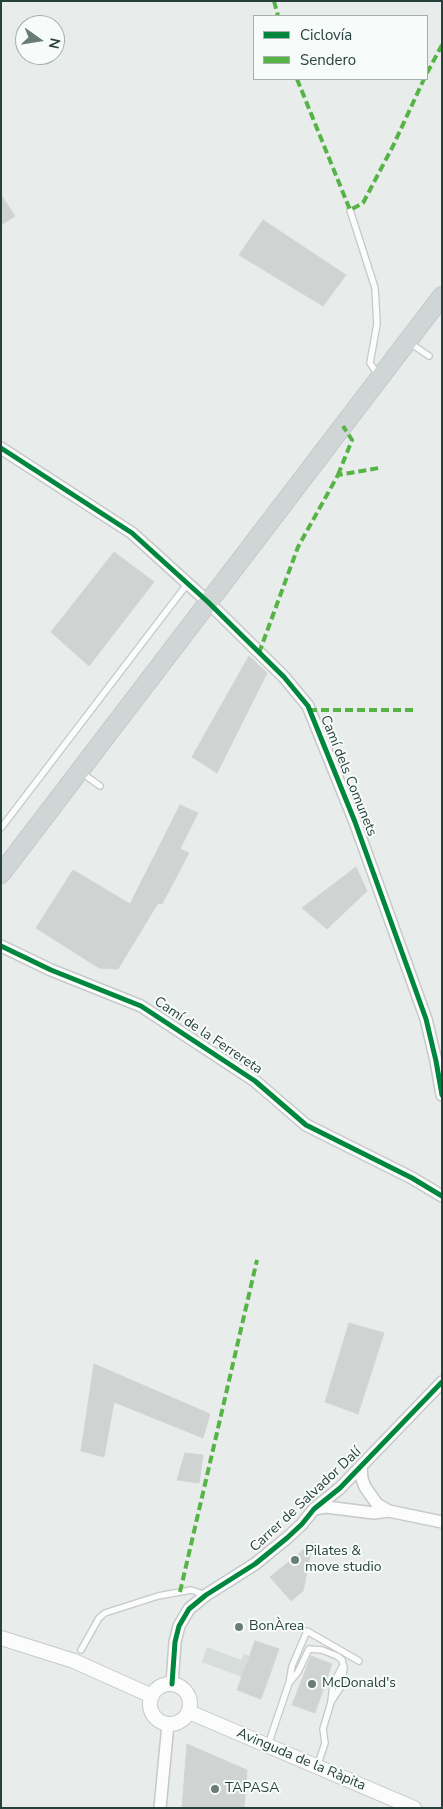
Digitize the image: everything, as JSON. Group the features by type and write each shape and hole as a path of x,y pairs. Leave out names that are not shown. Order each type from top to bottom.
{"main road":[{"path":"1,874 442,296"}],"street":[{"name":"Camí dels Comunets","path":"1,448 132,532 208,602 284,677 308,706 355,822 426,1019 442,1095"},
{"name":"Camí de la Ferrereta","path":"1,946 51,970 142,1006 255,1081 306,1125 412,1178 442,1196"},
{"name":"Carrer de Salvador Dalí","path":"172,1684 175,1642 179,1626 189,1609 206,1595 255,1564 302,1524 314,1509 340,1488 442,1382"},
{"path":"361,1466 362,1479 377,1504 389,1511 442,1522"},
{"path":"314,1509 326,1507 374,1513 389,1511"},
{"path":"1,1638 74,1660 152,1696"},
{"path":"172,1684 180,1686 189,1697 189,1712 180,1722 167,1728 156,1719 150,1708 152,1696 157,1689 164,1685 172,1684"},
{"name":"Avinguda de la Ràpita","path":"189,1712 414,1808"},
{"path":"160,1808 167,1728"}],"lane":[{"path":"350,210 375,288 377,324 370,363 379,377"},
{"path":"408,340 429,356"},
{"path":"1,828 188,584"},
{"path":"80,771 100,786"},
{"path":"80,1650 99,1618 105,1613 158,1596 191,1590 206,1595"},
{"path":"268,1745 292,1666 307,1631 359,1661"},
{"path":"288,1683 298,1672 310,1649 322,1650 342,1660 342,1685 331,1702 322,1729 326,1743 317,1767"}],"shaded area":[{"name":"BonÀrea","path":"207,1647 241,1660 244,1654 249,1656 242,1677 202,1662"}],"building":[{"path":"1,195 15,216 1,225"},
{"path":"263,220 346,275 323,306 239,255"},
{"path":"114,552 154,582 89,666 51,632"},
{"path":"249,656 267,673 217,773 192,757"},
{"path":"180,805 198,813 180,849 189,853 162,904 158,903 118,969 99,968 36,928 73,870 130,904"},
{"path":"356,867 367,891 327,929 302,908"},
{"path":"349,1323 384,1333 358,1414 325,1402"},
{"path":"94,1364 210,1414 203,1438 114,1402 104,1457 81,1451"},
{"path":"185,1453 203,1455 199,1483 177,1480"},
{"path":"313,1542 303,1591 291,1601 270,1577"},
{"path":"255,1641 279,1649 261,1699 237,1690"},
{"name":"McDonald's","path":"311,1656 332,1664 315,1713 292,1705"},
{"name":"TAPASA","path":"187,1744 247,1770 244,1808 182,1808"}],"marked path":[{"path":"274,1 278,15"},
{"path":"428,71 442,45"},
{"path":"297,80 350,210 363,203 393,146 424,80"},
{"path":"338,475 352,440 343,426"},
{"path":"259,653 298,547 338,475 379,468"},
{"path":"309,710 417,710"},
{"path":"180,1592 257,1260"}],"cycle path":[{"path":"1,448 132,533 208,602 284,677 308,706 355,822 426,1019 442,1095"},
{"path":"1,946 51,970 141,1006 255,1081 306,1125 412,1178 442,1196"},
{"path":"172,1684 175,1642 179,1626 189,1609 206,1595 255,1564 287,1538 314,1509 340,1488 442,1382"}],"place":[{"name":"Pilates & move studio","path":"295,1560"},
{"name":"BonÀrea","path":"239,1627"},
{"name":"McDonald's","path":"312,1684"},
{"name":"TAPASA","path":"215,1789"}]}
